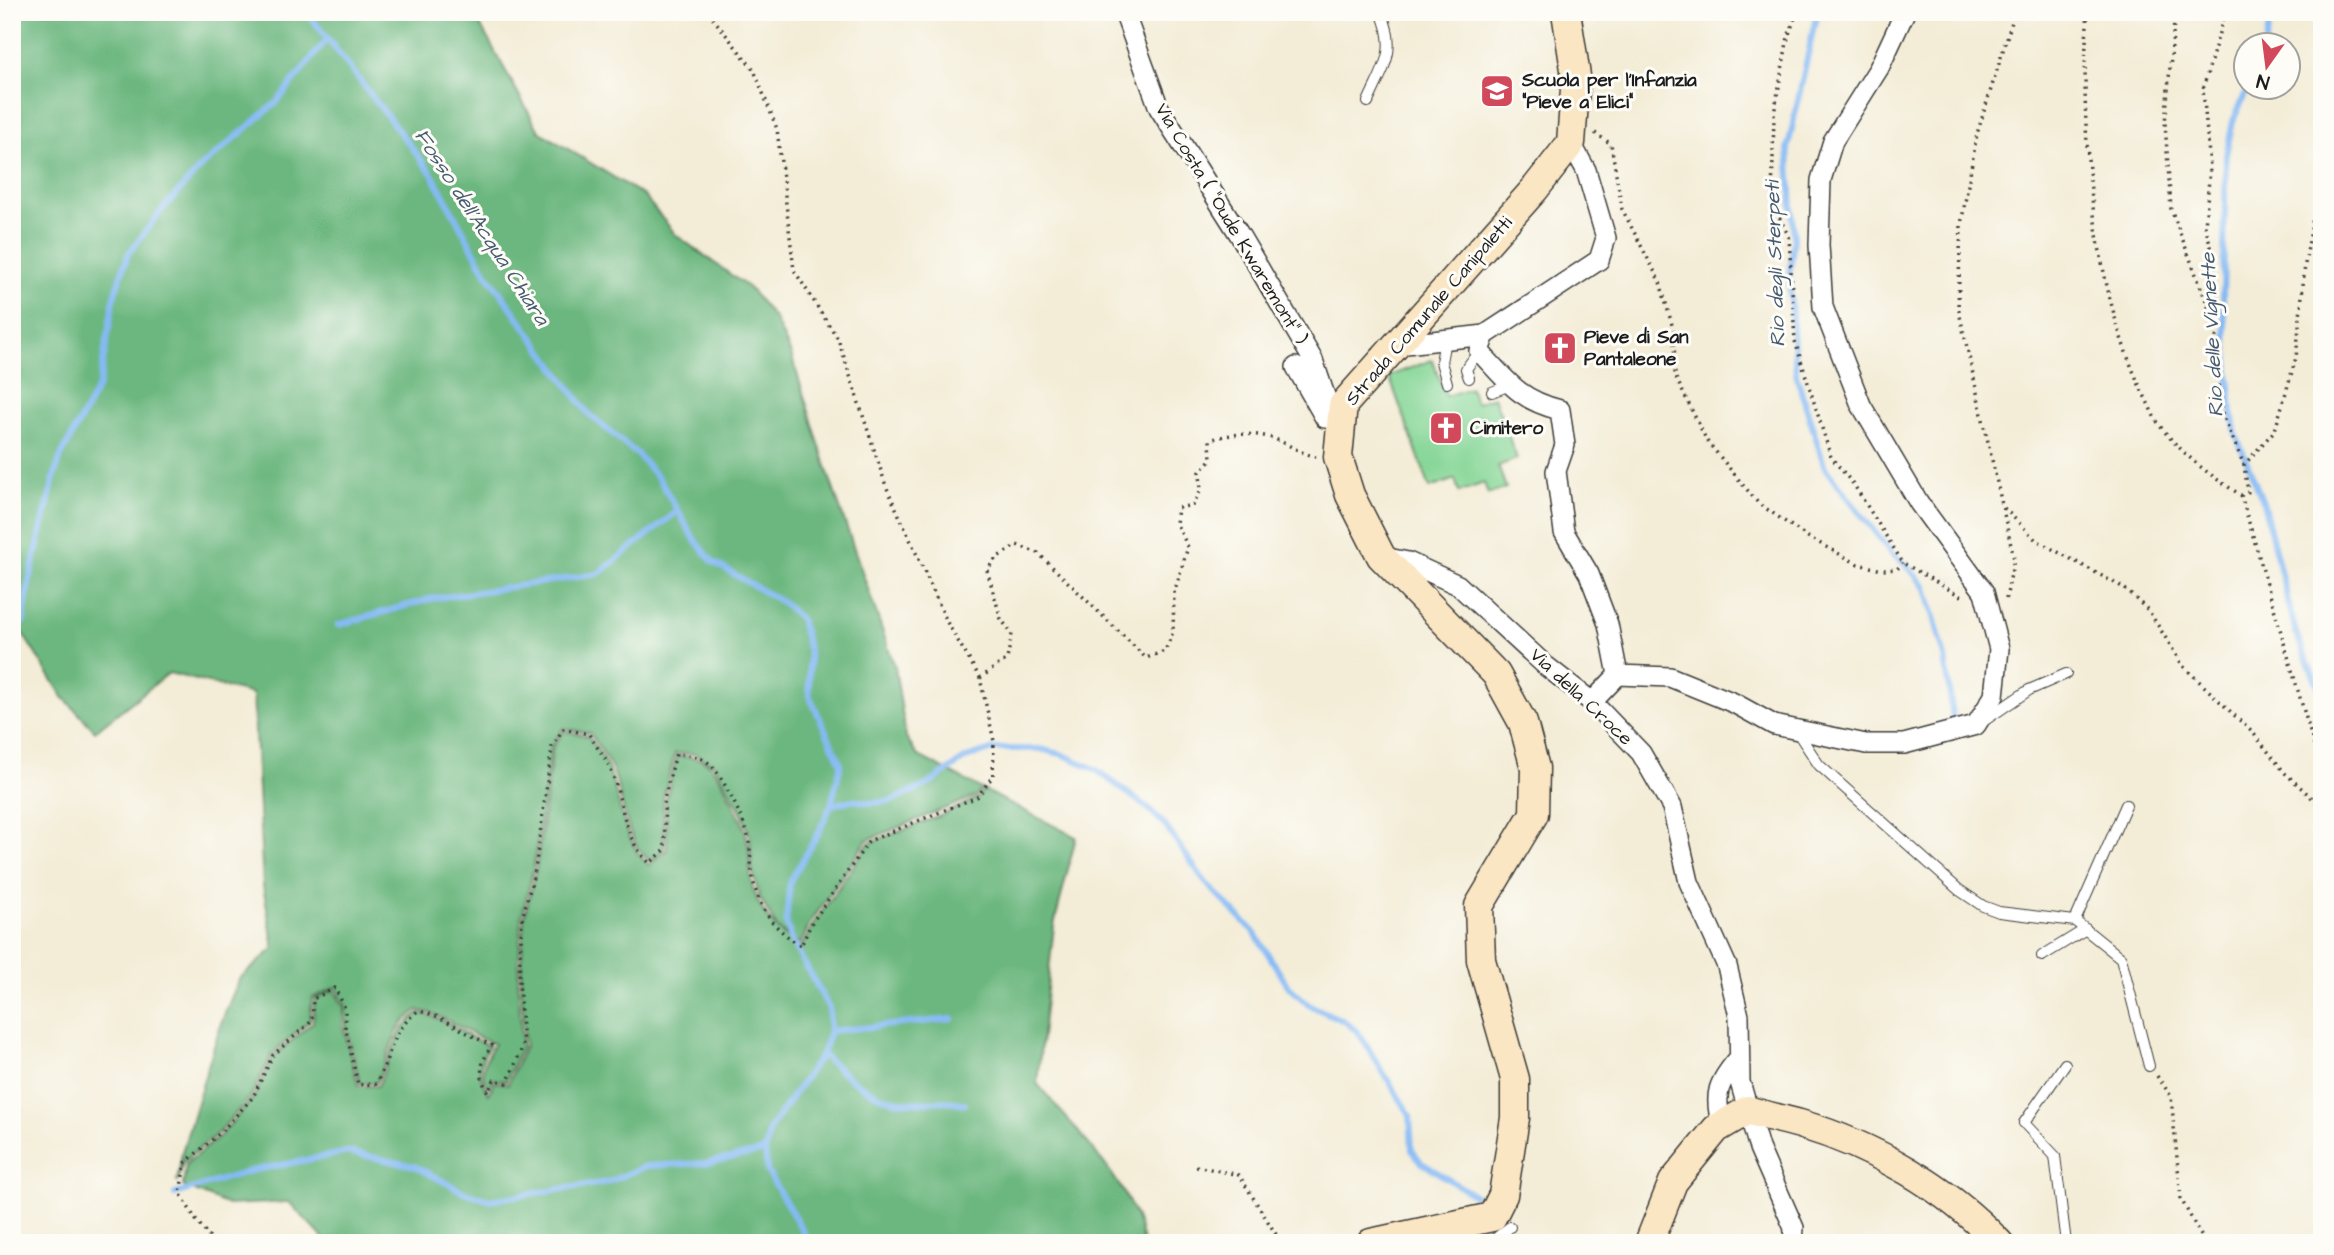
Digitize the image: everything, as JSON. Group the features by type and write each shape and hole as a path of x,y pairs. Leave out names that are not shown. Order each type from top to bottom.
{"street":[{"name":"Via Costa ( \"Oude Kwaremont\" )","path":"1124,12 1159,107 1239,234 1313,360 1338,435"},
{"path":"1397,345 1445,340 1482,343 1599,260 1606,238 1586,170 1572,135 1576,76 1566,12"},
{"path":"1592,702 1618,675 1670,677 1734,703 1774,725 1866,744 1904,744 1976,725 1994,696 1999,649 1984,592 1919,503 1861,405 1823,307 1819,245 1821,180 1833,141 1879,68 1905,12"},
{"name":"Strada Comunale Canipaletti","path":"1384,1241 1492,1217 1503,1195 1515,1118 1515,1079 1481,960 1479,906 1534,814 1535,768 1523,723 1496,674 1381,556 1350,495 1339,457 1338,435 1343,405 1534,190 1572,135"},
{"path":"1482,343 1502,389 1533,403 1560,410 1565,445 1556,471 1564,532 1588,574 1603,611 1618,675"},
{"path":"1296,367 1328,426 1338,435"},
{"name":"Via della Croce","path":"1381,556 1408,562 1458,585 1546,666 1592,702 1641,753 1672,807 1689,882 1727,967 1739,1016 1740,1082 1759,1148 1794,1227 1793,1243"},
{"path":"1721,1126 1715,1104 1723,1077 1739,1058"},
{"path":"1649,1243 1673,1182 1721,1126 1748,1110 1800,1124 1869,1151 1927,1181 1982,1224 1999,1243"}],"lane":[{"path":"1368,102 1391,50 1388,28 1381,12"},
{"path":"1445,340 1441,362 1447,383"},
{"path":"1469,378 1466,369 1482,343"},
{"path":"1976,725 2029,691 2066,674"},
{"path":"1796,730 1819,765 1959,890 1983,906 2000,912 2075,921 2121,958 2150,1066"},
{"path":"2075,921 2126,805"},
{"path":"2042,956 2086,929"},
{"path":"2065,1064 2024,1123 2055,1156 2066,1243"},
{"path":"1490,1243 1510,1227"},
{"path":"1384,1241 1426,1243"}],"path":[{"path":"214,1243 180,1193 185,1163 253,1097 273,1055 312,1021 313,999 335,988 345,1008 345,1026 358,1085 376,1084 396,1034 405,1020 418,1011 438,1014 467,1036 492,1045 482,1060 481,1080 488,1091 494,1080 507,1083 523,1046 519,979 522,919 535,870 552,747 563,729 589,734 612,772 620,806 641,856 650,863 665,850 664,799 676,754 695,756 713,766 740,811 748,836 750,868 757,896 777,930 801,946 811,924 869,841 977,797 993,776 993,728 979,678 948,624 886,486 838,339 794,270 777,128 754,70 708,12"},
{"path":"1996,635 2014,559 1958,307 1961,225 1977,134 2015,12"},
{"path":"2088,12 2085,54 2092,197 2112,313 2137,379 2159,425 2201,470 2241,495 2322,773"},
{"path":"2175,12 2165,123 2171,209 2216,328"},
{"path":"2225,12 2203,89 2210,167 2205,226 2217,267 2216,328 2222,415 2244,465 2248,492 2241,495"},
{"path":"1572,135 1594,132 1611,144 1622,209 1660,282 1674,332 1675,376 1707,441 1758,503 1806,536 1857,564 1882,570 1897,569 1903,563"},
{"path":"2244,465 2275,430 2296,358 2305,264 2313,218 2322,200"},
{"path":"979,678 1007,659 1012,634 1000,619 987,570 996,558 1017,545 1038,553 1146,658 1165,651 1173,632 1174,593 1188,547 1176,523 1178,508 1193,505 1201,490 1200,472 1211,460 1210,440 1223,435 1249,434 1275,439 1299,453 1319,458 1321,440 1338,435"},
{"path":"2002,506 2036,540 2124,588 2149,611 2183,666 2254,734 2285,773 2322,807"},
{"path":"2150,1066 2171,1096 2181,1199 2205,1243"},
{"path":"1196,1166 1239,1175 1277,1236 1289,1243"}],"green space":[{"path":"12,12 473,12 539,131 644,196 676,235 749,288 775,319 791,354 831,482 895,667 906,737 917,755 982,789 976,796 867,840 810,923 800,944 778,929 759,896 752,868 750,835 741,811 715,765 695,754 675,753 663,798 664,849 650,861 635,843 613,771 590,733 563,728 551,746 533,870 521,919 518,979 522,1046 506,1081 494,1079 488,1088 483,1076 484,1066 494,1044 438,1016 418,1010 397,1033 376,1083 360,1083 346,1026 346,1007 336,987 312,998 310,1020 272,1054 251,1096 219,1132 183,1162 177,1183 182,1152 221,1023 239,979 274,948 263,886 253,694 169,673 95,731 63,697 12,617"},
{"path":"1432,360 1446,396 1470,388 1476,403 1494,397 1517,459 1498,466 1506,488 1488,494 1484,483 1459,492 1455,479 1430,488 1389,376"},
{"path":"564,731 588,736 606,764 634,847 649,865 667,850 666,799 677,756 709,764 716,772 744,828 751,882 760,906 775,927 801,948 813,925 869,843 940,816 978,798 984,790 1076,837 1054,925 1037,1083 1115,1179 1138,1222 1143,1243 516,1243 497,1235 483,1243 328,1243 289,1202 228,1205 183,1186 186,1164 221,1135 254,1097 274,1056 313,1022 315,999 334,990 344,1008 343,1026 358,1086 378,1086 398,1037 419,1013 438,1019 489,1046 480,1070 488,1094 495,1082 508,1084 525,1046 521,979 524,919 536,870 553,747"}],"waterway":[{"name":"Fosso dell'Acqua Chiara","path":"307,12 432,174 486,273 588,413 638,455 659,479 695,540 713,562 785,604 801,620 809,652 809,695 841,764 831,805 818,834 790,881 786,922 792,941 829,1008 830,1031 822,1054 770,1128 765,1151 767,1171 810,1243"},
{"name":"Rio degli Sterpeti","path":"1817,12 1788,147 1794,239 1789,277 1796,374 1825,468 1892,554 1908,567 1926,588 1945,657 1954,726"},
{"name":"Rio delle Vignette","path":"2268,32 2272,12"},
{"path":"23,622 29,582 55,474 61,456 99,385 115,293 128,254 162,210 201,167 277,102 327,39"},
{"name":"Rio delle Vignette","path":"2242,102 2233,121 2226,155 2223,299 2232,413 2236,435 2263,502 2296,633 2322,696"},
{"path":"338,625 430,599 598,574 678,511"},
{"path":"831,805 853,800 871,803 891,801 927,785 966,758 994,749 1040,749 1061,754 1095,769 1149,809 1164,824 1206,883 1254,932 1288,986 1309,1005 1344,1021 1358,1032 1410,1115 1412,1150 1422,1163 1474,1195"},
{"path":"830,1031 952,1019"},
{"path":"822,1054 849,1078 882,1097 905,1102 948,1101 965,1104"},
{"path":"175,1194 250,1171 348,1152 414,1166 464,1192 490,1200 608,1182 646,1166 707,1163 765,1151"}],"place":[{"name":"Scuola per l'Infanzia \"Pieve a Elici\"","path":"1497,91"},
{"name":"Pieve di San Pantaleone","path":"1560,348"},
{"name":"Cimitero","path":"1446,428"}]}
